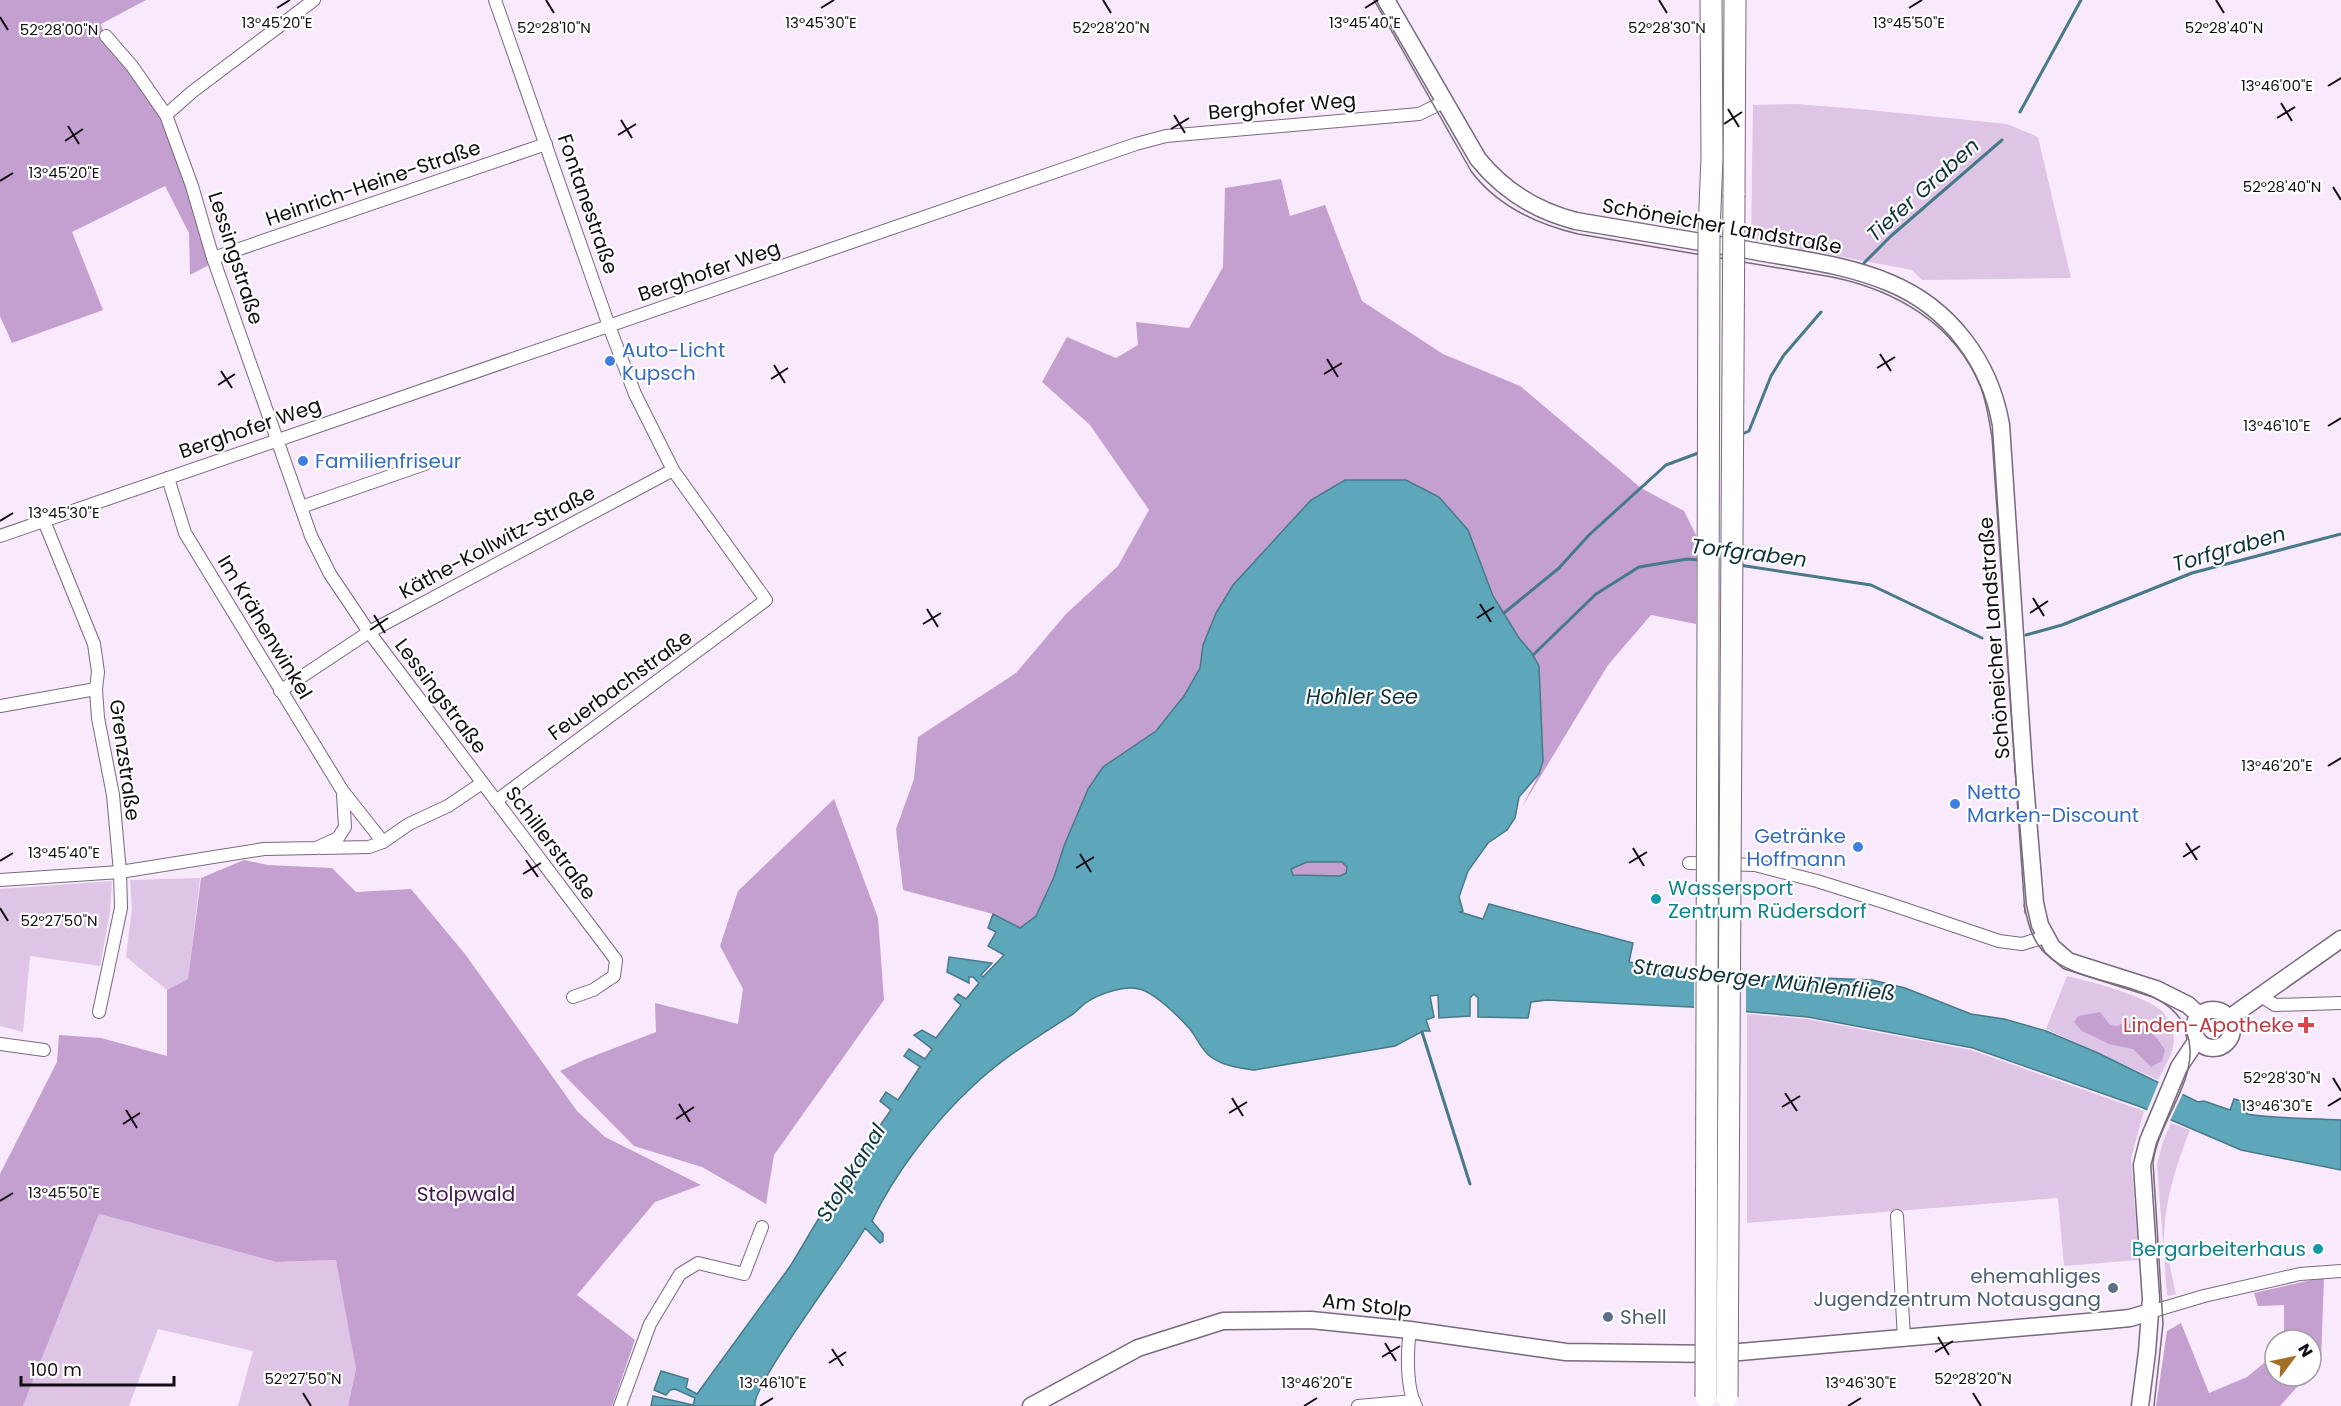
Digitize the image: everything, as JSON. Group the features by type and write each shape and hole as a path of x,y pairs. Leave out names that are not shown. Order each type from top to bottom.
{"highway":[{"path":"1706,1401 1711,0"},
{"path":"1727,1401 1736,0"}],"main road":[{"name":"Schöneicher Landstraße","path":"1386,0 1470,147 1488,171 1516,196 1545,212 1576,221 1810,261 1863,274 1895,285 1920,299 1949,323 1968,344 1990,382 2001,424 2035,903 2045,937"},
{"path":"2045,937 2055,951 2068,961 2156,989 2188,1005 2199,1016"},
{"path":"2229,1018 2340,944"},
{"path":"2215,1010 2229,1018 2232,1029 2229,1040 2224,1045 2207,1047 2197,1040 2194,1027 2199,1016 2204,1012 2215,1010"},
{"path":"2140,1406 2150,1312 2151,1278 2142,1165 2151,1134 2179,1066 2197,1040"},
{"name":"Am Stolp","path":"1031,1406 1138,1348 1223,1321 1311,1320 1410,1330 1566,1352 1717,1354 2130,1318 2150,1312"}],"street":[{"path":"166,115 192,92 314,0"},
{"name":"Fontanestraße","path":"495,0 635,394 673,471 766,600"},
{"name":"Lessingstraße","path":"106,36 132,66 166,115 192,186 213,258 310,536 330,574 369,632 482,783"},
{"name":"Berghofer Weg","path":"0,536 1154,139 1419,114 1444,102"},
{"name":"Heinrich-Heine-Straße","path":"213,258 546,144"},
{"path":"301,507 425,464"},
{"name":"Käthe-Kollwitz-Straße","path":"280,691 369,632 673,471"},
{"name":"Im Krähenwinkel","path":"168,478 185,533 342,790 383,842"},
{"name":"Grenzstraße","path":"44,521 94,644 98,672 96,689 98,718 113,795 121,908 99,1012"},
{"name":"Feuerbachstraße","path":"496,801 766,600"},
{"path":"0,706 96,689"},
{"name":"Schillerstraße","path":"383,842 409,824 448,806 482,783 616,960 614,976 593,990 573,998"},
{"name":"Im Krähenwinkel","path":"0,880 120,872 264,849 316,848 338,838 345,827 345,801 342,790"},
{"path":"316,848 369,847 383,842"},
{"path":"1689,863 1755,865 1887,903 1999,941 2022,944 2045,937"},
{"path":"2260,996 2275,1005 2341,1003"},
{"path":"0,1044 44,1050"},
{"path":"1897,1216 1904,1338"},
{"path":"620,1406 650,1324 680,1274 698,1263 744,1274 762,1227"},
{"path":"2150,1312 2204,1296 2300,1274 2341,1271"},
{"path":"1358,1406 1415,1404 1410,1377 1408,1344 1410,1330"}],"shaded area":[{"path":"1796,104 2007,124 2038,137 2071,278 1922,280 1912,270 1751,240 1753,105"},
{"path":"200,878 188,980 167,990 126,957 132,908 130,880"},
{"path":"112,881 110,912 100,966 30,956 23,1032 0,1026 0,889"},
{"path":"2067,976 2131,995 2162,1011 2171,1025 2174,1041 2170,1056 2158,1080 2046,1029"},
{"path":"1747,1014 1807,1019 1971,1050 2144,1111 2131,1158 2139,1260 2064,1266 2058,1198 1747,1223"},
{"path":"2171,1123 2190,1130 2175,1173 2164,1232 2164,1247 2176,1294 2169,1296 2167,1294 2157,1165 2163,1141"},
{"path":"99,1214 276,1262 337,1260 356,1369 348,1406 238,1406 253,1351 158,1329 129,1406 23,1406"}],"green space":[{"path":"0,0 146,0 101,24 105,40 134,76 158,113 177,158 209,265 190,275 189,233 165,186 72,232 103,310 12,343 0,316"},
{"path":"1281,179 1290,216 1325,205 1362,301 1443,354 1520,386 1641,488 1684,511 1697,537 1696,624 1651,615 1608,665 1522,807 1543,761 1539,666 1493,596 1468,530 1374,481 1345,480 1233,585 1216,613 1203,645 1200,668 1184,696 1156,731 1103,767 1088,789 1064,846 1054,877 1036,916 1021,928 993,914 903,890 896,829 914,779 918,737 1016,673 1066,614 1118,566 1149,510 1090,425 1042,382 1067,337 1116,358 1138,345 1136,322 1189,328 1223,267 1225,188"},
{"path":"834,799 878,918 884,1000 774,1155 766,1204 702,1167 634,1146 560,1071 656,1032 655,1003 738,1024 743,989 720,946 738,891"},
{"name":"Stolpwald","path":"244,860 268,865 332,868 356,892 411,889 465,954 577,1111 605,1137 701,1185 655,1202 577,1295 635,1340 612,1406 348,1406 356,1369 336,1260 276,1262 99,1214 23,1406 0,1406 0,1174 57,1062 59,1035 101,1038 167,1056 167,990 188,979 201,878"},
{"path":"1307,862 1342,862 1347,867 1346,873 1340,876 1293,875 1291,869"},
{"path":"2100,1012 2110,1025 2117,1026 2124,1023 2152,1034 2165,1050 2162,1061 2151,1067 2133,1049 2109,1044 2082,1031 2074,1022 2078,1016"},
{"path":"2324,1277 2322,1328 2284,1328 2284,1305 2258,1306 2254,1293"},
{"path":"2181,1323 2209,1393 2247,1377 2263,1364 2263,1388 2296,1388 2280,1406 2156,1406 2167,1331"}],"water":[{"name":"Hohler See","path":"1345,480 1406,480 1439,497 1468,530 1493,596 1539,666 1543,761 1539,774 1519,797 1515,818 1507,830 1488,843 1468,871 1459,897 1463,911 1460,912 1483,919 1489,904 1633,943 1629,962 1691,973 1872,980 1905,988 1971,1014 2004,1019 2046,1031 2098,1053 2198,1102 2204,1101 2230,1110 2234,1099 2248,1103 2247,1114 2341,1120 2341,1170 2241,1150 2141,1107 1973,1048 1808,1017 1691,1007 1547,1000 1531,1002 1528,1018 1478,1017 1478,998 1474,994 1470,998 1470,1016 1439,1018 1438,995 1430,996 1434,1017 1426,1020 1430,1031 1423,1031 1395,1046 1254,1070 1221,1063 1211,1057 1204,1051 1185,1023 1159,1000 1145,991 1126,988 1092,999 1021,1048 984,1076 944,1115 916,1149 872,1221 883,1234 883,1241 880,1243 865,1228 784,1348 758,1394 755,1406 651,1406 653,1396 693,1405 695,1398 675,1389 670,1390 666,1395 654,1390 661,1371 688,1379 686,1388 697,1394 791,1265 841,1181 891,1110 880,1101 886,1092 898,1100 920,1067 904,1056 909,1049 925,1059 932,1049 914,1035 922,1030 936,1038 961,1005 954,999 958,994 966,999 979,983 973,977 969,977 969,983 947,972 949,957 992,963 981,975 983,977 1004,955 988,946 996,932 988,928 993,914 1020,928 1036,916 1054,877 1064,846 1088,789 1103,767 1156,731 1184,696 1200,668 1203,645 1216,613 1233,585 1311,500","holes":["1307,862 1342,862 1347,867 1346,873 1340,876 1293,875 1291,869"]}],"pier":[{"path":"1694,970 1746,971 1746,1014 1694,1010"},
{"path":"2160,1079 2184,1091 2169,1123 2146,1113"}],"waterway":[{"name":"Tiefer Graben","path":"2020,112 2081,0"},
{"name":"Tiefer Graben","path":"1864,263 1891,236 2002,140"},
{"path":"1740,435 1749,431 1771,376 1784,355 1821,312"},
{"path":"1504,613 1559,568 1589,535 1666,465 1701,452"},
{"name":"Torfgraben","path":"2026,635 2062,625 2192,573 2341,534"},
{"name":"Torfgraben","path":"1533,655 1596,594 1639,567 1687,559 1700,560"},
{"name":"Torfgraben","path":"1739,565 1871,585 1982,638"},
{"path":"1422,1032 1470,1184"}],"tram line":[{"path":"1374,0 1471,171 1493,194 1518,212 1547,225 1578,234 1832,277 1855,283 1878,291 1921,313 1956,345 1970,365 1981,388 1992,437 2025,913"},
{"path":"2024,905 2034,938 2041,949 2063,967 2153,997 2171,1009 2184,1025 2190,1049 2186,1077 2161,1134 2153,1162 2163,1324 2154,1406"}],"place":[{"name":"Auto-Licht Kupsch","path":"610,361"},
{"name":"Familienfriseur","path":"303,461"},
{"name":"Netto Marken-Discount","path":"1955,804"},
{"name":"Getränke Hoffmann","path":"1858,847"},
{"name":"Wassersport Zentrum Rüdersdorf","path":"1656,899"},
{"name":"Linden-Apotheke","path":"2306,1025"},
{"name":"Bergarbeiterhaus","path":"2318,1249"},
{"name":"ehemahliges Jugendzentrum Notausgang","path":"2113,1288"},
{"name":"Shell","path":"1608,1317"}],"water label":[{"name":"Strausberger Mühlenfließ","path":"1764,980"},
{"name":"Stolpkanal","path":"851,1173"}]}
